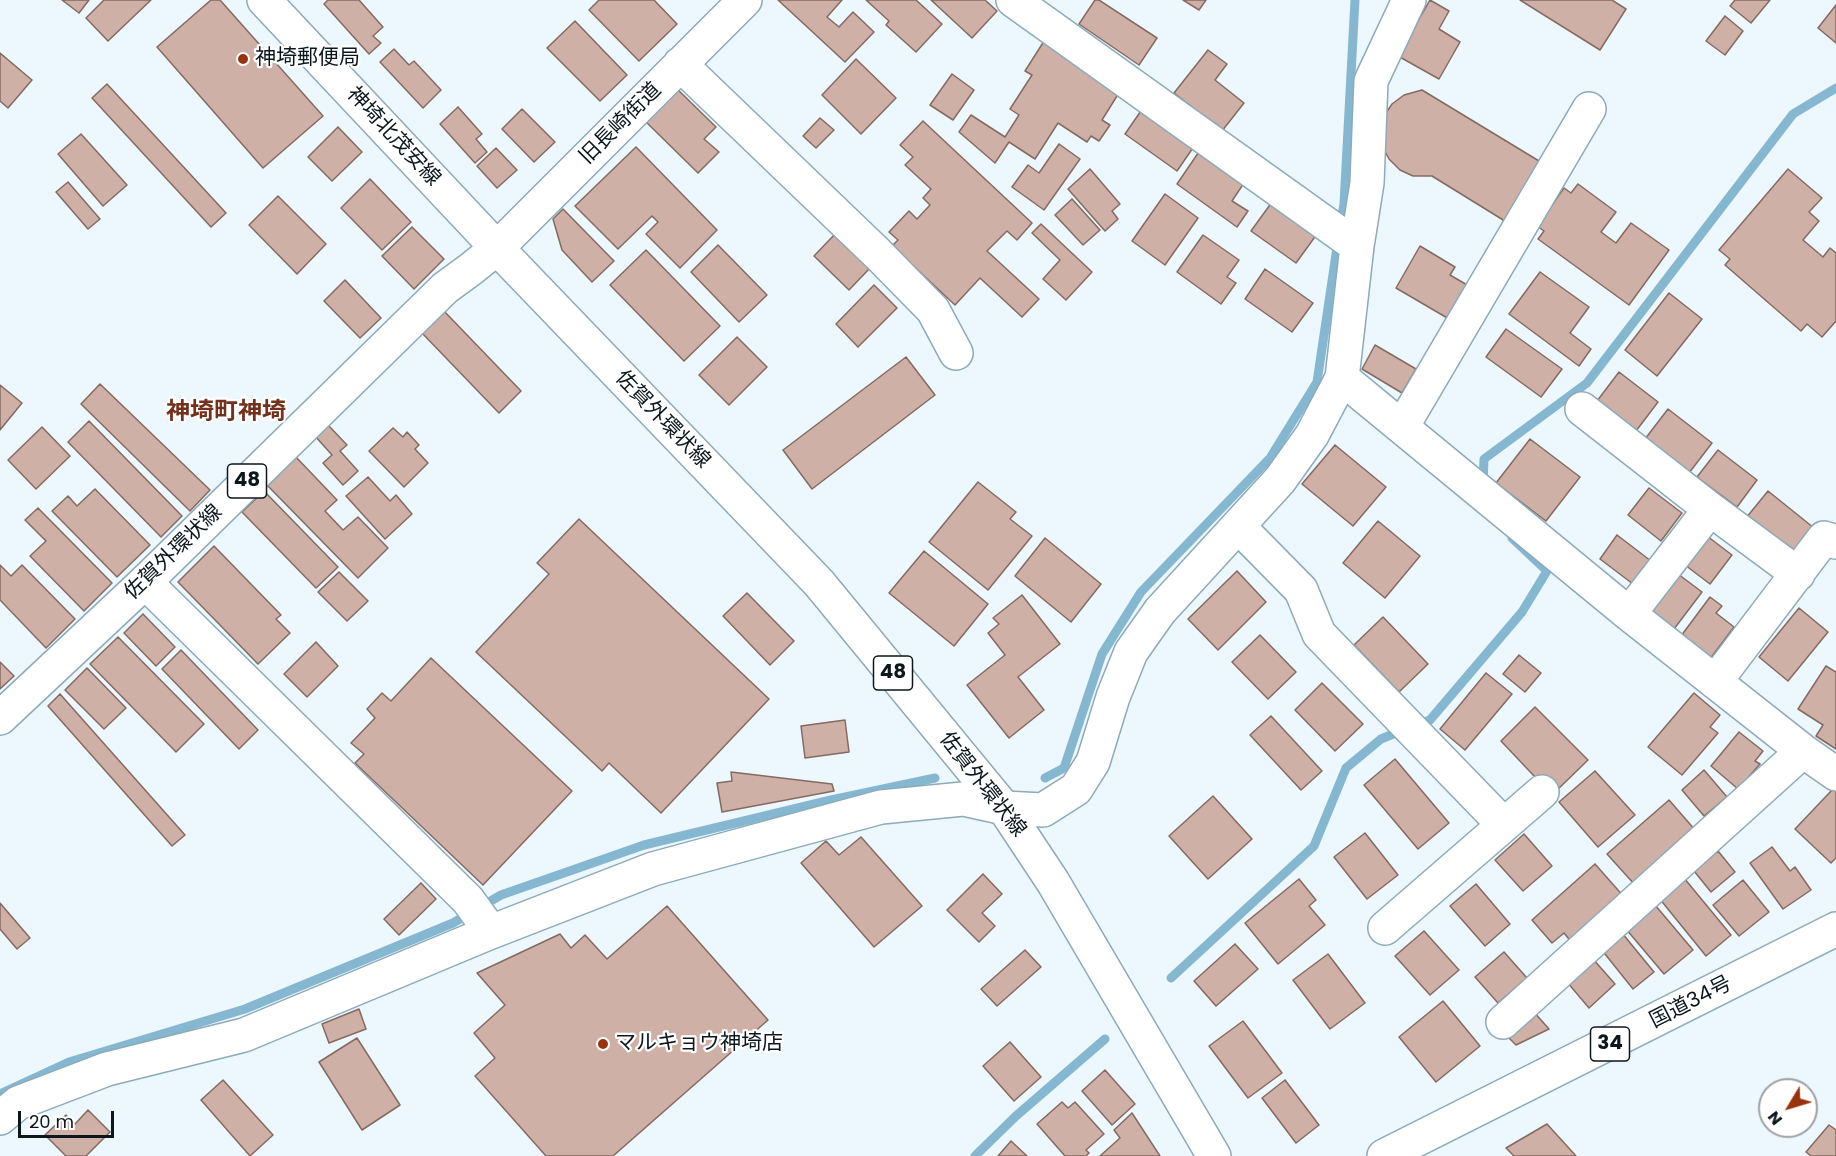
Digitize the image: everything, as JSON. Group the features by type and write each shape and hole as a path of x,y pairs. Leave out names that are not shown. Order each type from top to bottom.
{"main road":[{"name":"神埼北茂安線","path":"264,0 497,248"},
{"name":"旧長崎街道","path":"497,248 745,0"},
{"path":"1013,0 1357,246"},
{"path":"0,1118 18,1103 107,1069 244,1035 491,932 653,869 881,807 963,799 1004,808 1043,810 1076,789 1093,762 1113,697 1131,652 1160,611 1280,480 1312,435 1342,378 1357,246 1367,183 1371,81 1409,0"},
{"path":"681,64 933,310 956,353"},
{"path":"1402,427 1589,109"},
{"name":"佐賀外環状線","path":"0,718 145,582 445,288 497,248 819,583 1004,808 1053,882 1214,1156"},
{"path":"1342,378 1629,614 1803,751 1836,774"},
{"path":"1582,409 1798,574"},
{"path":"1629,614 1710,509"},
{"path":"1238,526 1301,590 1319,634 1504,825"},
{"path":"1715,682 1824,538 1836,542"},
{"path":"145,582 468,900 491,932"},
{"path":"1503,1022 1803,751"},
{"path":"1385,928 1542,792"},
{"name":"国道34号","path":"1384,1156 1836,929"}],"building":[{"path":"62,0 89,0 79,13"},
{"path":"104,0 151,0 108,41 86,18"},
{"path":"211,0 220,0 323,116 263,168 157,47"},
{"path":"328,0 359,0 383,27 373,36 381,43 369,54 324,4"},
{"path":"599,0 654,0 677,24 639,61 589,10"},
{"path":"778,0 842,0 827,17 839,27 853,12 874,32 845,62"},
{"path":"866,0 916,0 942,24 916,52 886,25 889,21"},
{"path":"931,0 985,0 997,11 972,38"},
{"path":"1095,0 1099,0 1157,38 1139,65 1079,24"},
{"path":"1183,0 1206,0 1199,10"},
{"path":"1430,0 1449,11 1439,29 1460,42 1439,79 1398,56"},
{"path":"1520,0 1612,0 1626,9 1600,50"},
{"path":"1735,0 1770,0 1751,23 1730,6"},
{"path":"1836,5 1836,43 1818,28"},
{"path":"1725,16 1743,31 1725,55 1706,41"},
{"path":"575,21 627,75 600,101 547,48"},
{"path":"1046,38 1122,88 1102,120 1110,125 1099,141 1091,136 1087,142 1058,123 1035,159 1009,142 995,163 959,132 971,115 1005,137 1019,115 1010,109 1032,75 1025,71"},
{"path":"394,49 409,65 414,61 441,90 423,108 380,62"},
{"path":"1208,50 1227,64 1215,80 1244,103 1222,131 1174,93"},
{"path":"0,53 32,80 8,108 0,101"},
{"path":"856,59 896,98 861,134 822,95"},
{"path":"952,74 974,90 953,120 930,105"},
{"path":"107,84 226,213 211,227 92,98"},
{"path":"673,85 716,127 704,139 719,152 698,173 641,117"},
{"path":"1422,90 1544,164 1508,223 1432,176 1413,176 1400,170 1389,159 1382,146 1384,116 1392,104 1404,95"},
{"path":"1145,105 1197,142 1177,171 1125,134"},
{"path":"458,107 482,134 476,139 487,152 475,163 440,124"},
{"path":"522,109 555,142 534,162 502,129"},
{"path":"820,118 834,130 816,148 803,136"},
{"path":"923,121 1032,223 1017,240 1007,231 987,251 1039,299 1022,317 980,278 955,305 892,246 898,240 889,232 909,211 917,219 930,205 923,198 931,189 905,165 913,157 900,145"},
{"path":"338,127 362,152 332,181 308,157"},
{"path":"81,134 127,185 103,206 58,154"},
{"path":"1205,143 1250,174 1232,201 1248,211 1237,227 1177,184"},
{"path":"1059,144 1080,159 1044,210 1012,187 1028,165 1039,173"},
{"path":"636,147 717,230 680,268 646,234 658,222 652,216 618,249 575,206"},
{"path":"496,148 517,170 497,188 477,166"},
{"path":"1090,169 1120,204 1112,211 1118,219 1105,231 1068,189"},
{"path":"1788,169 1822,198 1809,212 1819,221 1803,240 1823,257 1830,248 1836,253 1836,321 1822,337 1807,324 1801,331 1725,265 1730,259 1719,250"},
{"path":"370,179 411,222 382,250 341,208"},
{"path":"68,182 100,219 88,229 56,192"},
{"path":"1578,184 1616,212 1601,232 1616,243 1631,223 1669,250 1629,305 1538,239 1544,231 1537,226 1564,188 1571,193"},
{"path":"1165,194 1198,218 1165,265 1132,241"},
{"path":"278,196 326,244 297,274 249,225"},
{"path":"1072,199 1100,230 1083,245 1055,215"},
{"path":"1272,202 1317,234 1296,263 1251,231"},
{"path":"563,209 614,261 592,282 562,250 553,219"},
{"path":"1041,224 1092,272 1066,300 1043,279 1060,260 1032,233"},
{"path":"412,227 444,259 414,289 382,256"},
{"path":"835,234 870,268 849,290 814,256"},
{"path":"1203,235 1239,260 1227,277 1236,283 1221,304 1177,272"},
{"path":"718,245 767,295 739,322 691,272"},
{"path":"1420,246 1455,267 1450,275 1469,286 1449,319 1396,288"},
{"path":"646,250 720,326 684,361 610,285"},
{"path":"1265,269 1313,303 1292,332 1245,299"},
{"path":"1540,272 1589,307 1570,333 1591,349 1579,366 1509,314"},
{"path":"345,280 381,318 360,338 324,301"},
{"path":"874,285 897,308 858,347 836,324"},
{"path":"1669,293 1702,319 1657,376 1625,350"},
{"path":"443,310 521,391 499,413 421,332"},
{"path":"1506,329 1562,369 1541,397 1486,357"},
{"path":"737,337 767,367 729,405 699,375"},
{"path":"1375,345 1416,369 1402,393 1362,369"},
{"path":"906,357 935,395 812,489 783,450"},
{"path":"1619,372 1658,402 1636,431 1597,401"},
{"path":"100,384 210,490 190,511 81,404"},
{"path":"0,385 22,403 0,430"},
{"path":"1668,409 1712,443 1689,473 1645,439"},
{"path":"89,421 182,516 161,537 68,442"},
{"path":"328,425 347,445 340,451 358,471 343,485 323,463 332,455 315,436"},
{"path":"42,427 70,456 36,489 8,460"},
{"path":"393,428 403,437 407,432 419,445 415,449 428,463 404,487 369,451"},
{"path":"1530,439 1580,477 1546,521 1496,483"},
{"path":"1335,445 1386,487 1353,526 1302,484"},
{"path":"1718,450 1757,480 1737,507 1697,477"},
{"path":"294,455 337,500 325,511 343,530 358,517 388,548 358,578 265,483"},
{"path":"368,477 390,501 396,495 412,514 385,539 346,496"},
{"path":"978,482 1016,512 1010,519 1032,536 988,590 929,542"},
{"path":"1649,488 1682,513 1661,541 1628,515"},
{"path":"95,489 150,545 117,577 52,511 68,496 77,506"},
{"path":"264,491 338,567 316,588 242,512"},
{"path":"1768,491 1814,528 1793,554 1746,518"},
{"path":"38,508 112,583 84,611 30,556 46,541 25,520"},
{"path":"579,519 769,699 661,813 609,763 602,771 476,652 549,574 537,563"},
{"path":"1378,521 1420,556 1385,598 1343,563"},
{"path":"1703,533 1732,555 1710,584 1681,562"},
{"path":"1617,535 1651,561 1633,584 1600,559"},
{"path":"1045,538 1101,584 1071,622 1015,576"},
{"path":"214,546 281,615 276,619 290,633 258,664 178,582"},
{"path":"924,551 988,604 954,646 889,593"},
{"path":"0,565 11,576 22,565 75,619 46,648 0,600"},
{"path":"1237,571 1266,602 1218,650 1188,619"},
{"path":"339,572 368,601 347,621 318,592"},
{"path":"1678,574 1702,592 1674,629 1650,611"},
{"path":"747,593 794,641 770,665 723,616"},
{"path":"1022,595 1060,644 1018,677 1044,710 1009,738 967,685 1005,655 988,633 999,624 993,618"},
{"path":"1710,597 1722,606 1716,613 1734,627 1710,659 1681,636"},
{"path":"1799,608 1828,632 1788,681 1759,657"},
{"path":"143,614 175,647 156,666 124,633"},
{"path":"1383,617 1428,664 1399,692 1354,645"},
{"path":"1260,635 1296,672 1268,699 1232,662"},
{"path":"118,637 204,724 176,752 90,664"},
{"path":"316,642 338,666 307,697 284,674"},
{"path":"181,650 258,730 239,749 162,669"},
{"path":"1519,655 1541,673 1525,692 1503,674"},
{"path":"431,658 572,791 483,885 355,763 364,754 351,743 375,718 367,709 382,693 391,701"},
{"path":"0,662 14,676 0,689"},
{"path":"1826,666 1836,672 1836,749 1816,736 1823,725 1798,709"},
{"path":"87,668 126,708 104,729 65,690"},
{"path":"1486,673 1512,694 1465,750 1440,729"},
{"path":"1322,683 1363,724 1335,751 1295,710"},
{"path":"1694,693 1720,715 1710,727 1718,733 1682,775 1648,747"},
{"path":"60,694 185,835 172,846 48,706"},
{"path":"1535,707 1588,760 1552,795 1501,741"},
{"path":"1271,716 1322,771 1301,790 1250,735"},
{"path":"845,720 849,752 805,758 801,726"},
{"path":"1739,732 1763,751 1755,761 1760,764 1738,789 1711,766"},
{"path":"1395,759 1449,823 1418,849 1364,785"},
{"path":"1704,770 1727,797 1704,816 1682,790"},
{"path":"1595,771 1635,815 1598,847 1559,802"},
{"path":"731,772 832,784 834,791 722,812 717,783 732,781"},
{"path":"1833,789 1836,792 1836,858 1831,863 1795,829"},
{"path":"1213,796 1252,839 1208,879 1169,836"},
{"path":"1669,800 1696,831 1635,885 1607,854"},
{"path":"1365,833 1398,875 1367,899 1334,857"},
{"path":"1524,834 1552,866 1523,891 1495,860"},
{"path":"861,837 922,906 874,947 801,863 826,841 839,855"},
{"path":"1772,847 1790,871 1795,867 1811,890 1783,909 1750,863"},
{"path":"1718,851 1735,872 1711,892 1694,871"},
{"path":"1595,864 1625,898 1573,944 1564,933 1552,943 1532,920"},
{"path":"983,874 1002,894 982,913 995,926 979,942 947,910"},
{"path":"1684,878 1731,935 1706,956 1659,898"},
{"path":"1299,879 1316,900 1309,906 1325,925 1278,964 1245,923"},
{"path":"1743,880 1769,912 1739,936 1713,905"},
{"path":"421,883 436,899 399,935 384,919"},
{"path":"1476,884 1510,924 1485,946 1450,906"},
{"path":"0,903 30,938 17,949 0,929"},
{"path":"1655,905 1693,950 1664,974 1626,929"},
{"path":"667,906 768,1020 613,1156 546,1156 475,1076 495,1058 474,1033 505,1005 477,973 560,934 571,948 585,935 607,959"},
{"path":"1424,931 1459,970 1430,995 1395,956"},
{"path":"1622,933 1654,972 1633,989 1601,949"},
{"path":"1235,944 1258,969 1216,1006 1194,981"},
{"path":"1025,950 1041,967 997,1006 981,989"},
{"path":"1504,952 1527,978 1498,1003 1475,977"},
{"path":"1328,954 1365,1003 1330,1029 1293,980"},
{"path":"1593,959 1615,984 1589,1008 1567,982"},
{"path":"1443,1001 1480,1046 1436,1082 1399,1037"},
{"path":"359,1009 366,1029 329,1043 322,1024"},
{"path":"1533,1011 1549,1029 1516,1045 1506,1035"},
{"path":"1243,1021 1282,1073 1248,1098 1209,1046"},
{"path":"357,1038 400,1105 362,1130 319,1062"},
{"path":"1010,1042 1041,1077 1014,1101 983,1066"},
{"path":"1105,1070 1135,1104 1112,1125 1082,1091"},
{"path":"223,1080 273,1135 250,1156 201,1100"},
{"path":"1285,1080 1319,1125 1296,1143 1262,1098"},
{"path":"1062,1102 1068,1108 1075,1102 1104,1134 1086,1150 1089,1153 1086,1156 1065,1156 1037,1124"},
{"path":"88,1110 110,1132 86,1156 66,1156 45,1135 66,1115 75,1124"},
{"path":"1132,1113 1160,1156 1100,1156 1120,1138 1114,1130"},
{"path":"1547,1124 1576,1156 1514,1156 1506,1148"},
{"path":"1829,1125 1836,1130 1836,1156 1811,1156 1806,1152"},
{"path":"1011,1141 1027,1156 998,1156"}],"waterway":[{"path":"1340,227 1344,204 1355,0"},
{"path":"1483,483 1484,459 1587,383 1793,114 1836,88"},
{"path":"1045,778 1064,768 1102,654 1141,592 1270,458 1317,382 1338,241"},
{"path":"1416,725 1430,720 1522,612 1547,571 1512,538"},
{"path":"1171,978 1314,846 1346,768 1381,739 1403,730"},
{"path":"0,1094 69,1062 245,1009 453,923 501,895 644,845 831,800 935,778"},
{"path":"975,1156 1016,1116 1105,1039"}],"place":[{"name":"神埼郵便局","path":"243,59"},
{"name":"マルキョウ神埼店","path":"603,1044"}],"district":[{"name":"神埼町神埼","path":"226,413"}]}
